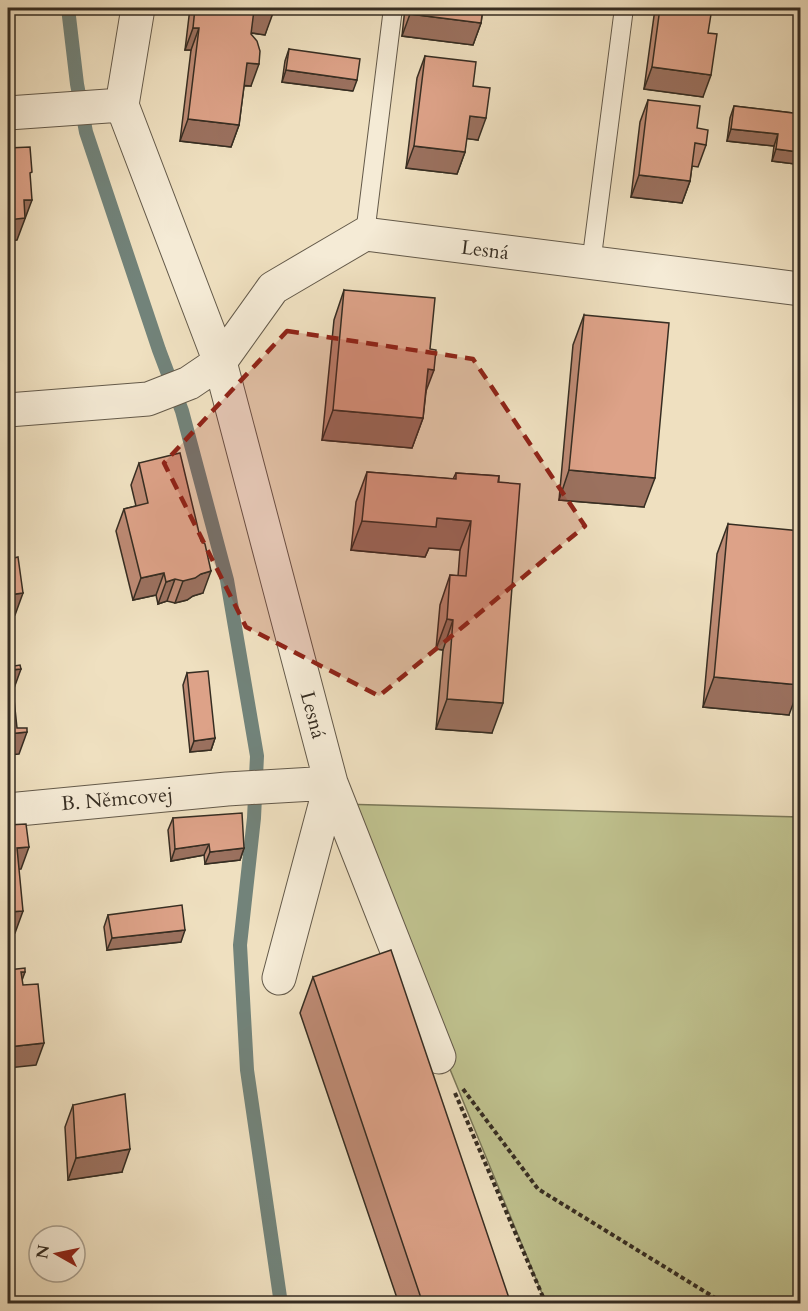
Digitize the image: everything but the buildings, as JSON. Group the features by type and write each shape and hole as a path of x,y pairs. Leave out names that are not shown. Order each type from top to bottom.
{"street":[{"path":"8,113 111,105 138,8"},
{"name":"Lesná","path":"111,105 220,362 331,783 439,1057"},
{"path":"8,410 148,399 189,382 220,362 273,288 365,234"},
{"name":"Lesná","path":"365,234 801,289"},
{"path":"279,978 331,783"},
{"name":"B. Němcovej","path":"8,810 227,789 331,783"}],"lane":[{"path":"365,234 393,8"},
{"path":"591,264 624,8"}],"path":[{"path":"439,1057 548,1304"},
{"path":"439,1057 538,1189 724,1304"}],"highlighted area":[{"path":"287,331 473,359 585,526 379,696 246,627 164,463"}],"green space":[{"path":"341,804 800,817 800,1303 546,1303"}],"waterway":[{"path":"68,8 77,84 86,132 159,350 182,411 227,580 257,756 254,818 240,945 247,1070 281,1304"}]}
